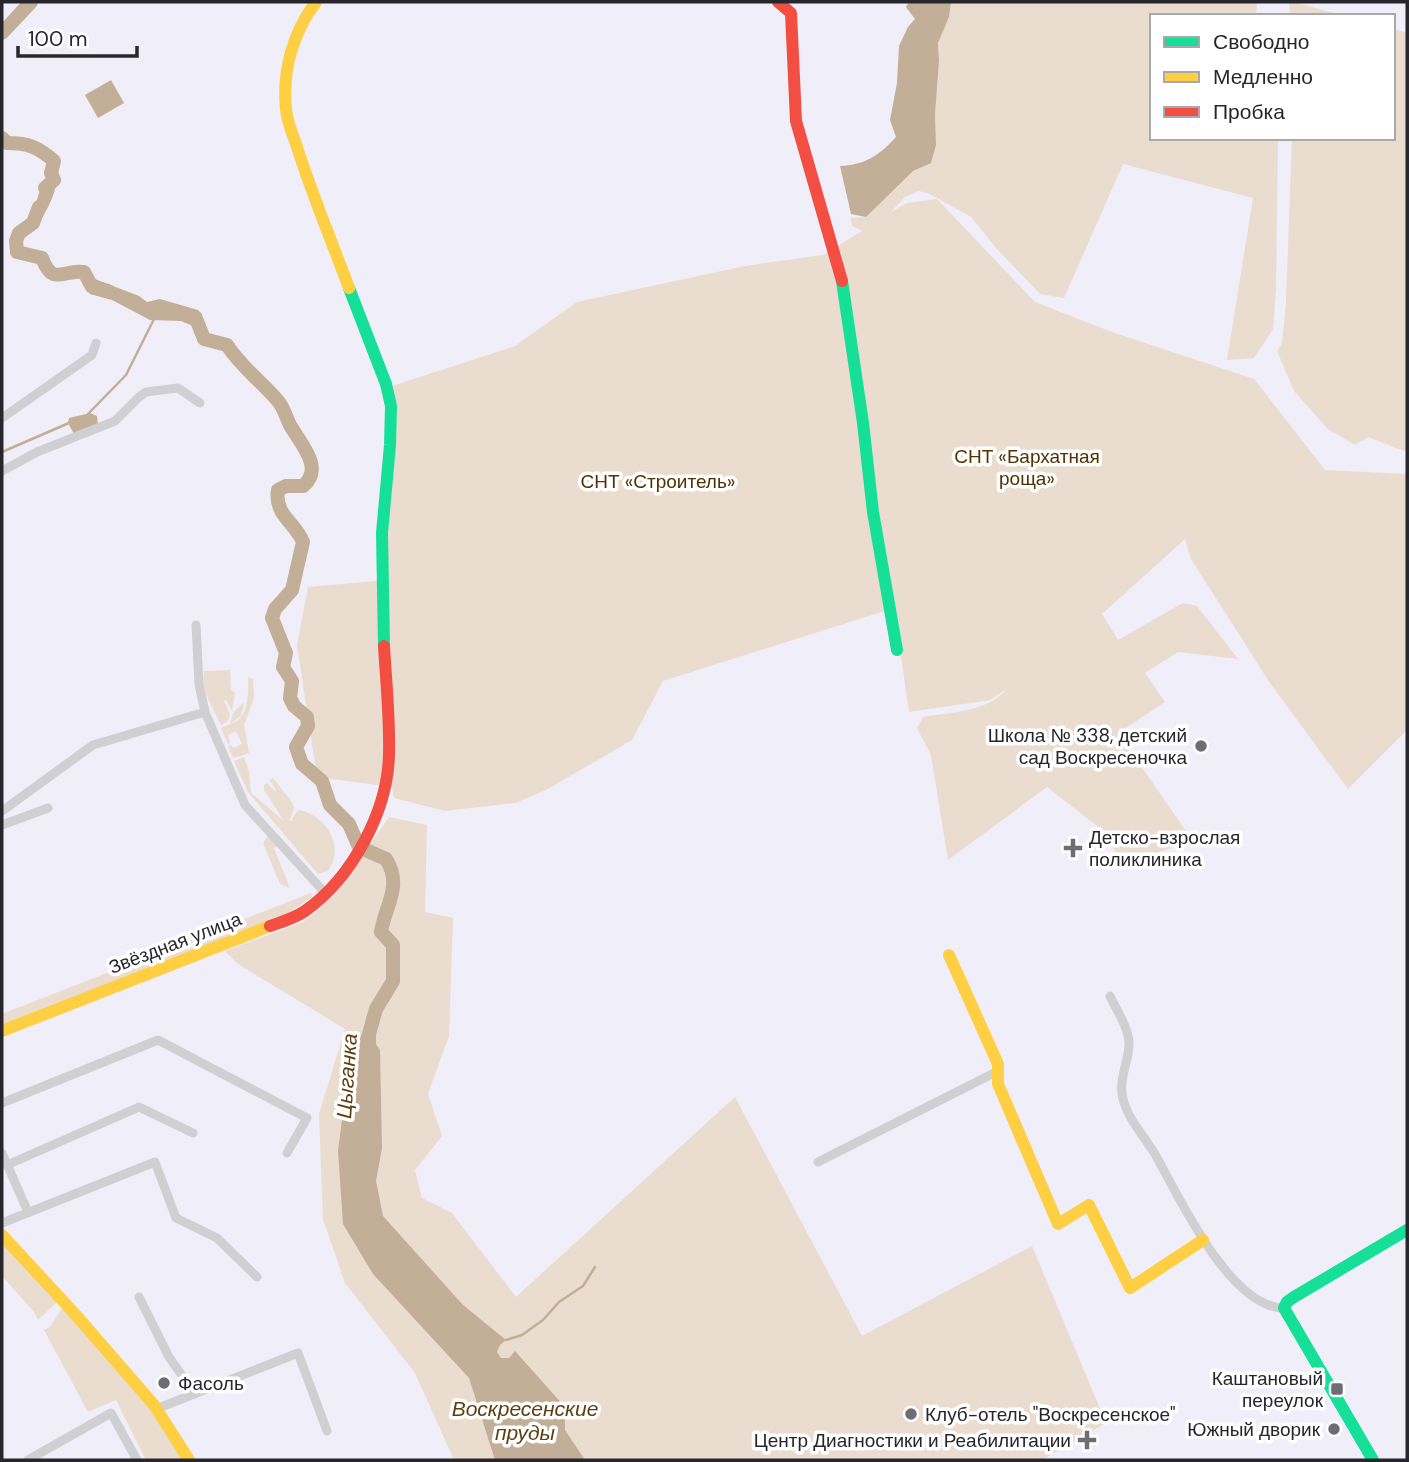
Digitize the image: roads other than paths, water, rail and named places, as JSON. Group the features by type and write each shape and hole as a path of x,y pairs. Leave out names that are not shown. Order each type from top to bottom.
{"street":[{"name":"Звёздная улица","path":"2,1031 219,948 302,913 326,894 348,870 380,807 389,756 382,533 391,406 386,384 307,178 286,111 286,76 293,45 307,14 316,2"},
{"path":"778,2 791,12 796,121 841,274 862,410 873,512 897,650"},
{"path":"2,418 92,355 96,343"},
{"path":"2,471 37,452 115,421 146,392 178,388 200,403"},
{"path":"196,625 199,684 205,712 245,805 326,894"},
{"path":"2,811 93,745 205,712"},
{"path":"2,825 48,808"},
{"path":"949,955 998,1064 998,1084 1058,1224 1089,1205 1130,1287 1203,1240"},
{"path":"1110,996 1129,1040 1122,1097 1127,1111 1203,1240 1228,1274 1271,1308 1284,1308"},
{"path":"2,1103 158,1040 307,1118 287,1153"},
{"path":"818,1162 998,1071"},
{"path":"7,1165 139,1107 193,1133"},
{"path":"2,1153 28,1212"},
{"path":"2,1223 155,1163 176,1218 217,1238 257,1277"},
{"path":"1284,1308 1294,1297 1407,1230"},
{"path":"2,1235 75,1314 156,1409 189,1460"},
{"path":"139,1297 169,1357 195,1394"},
{"path":"1284,1308 1373,1460"},
{"path":"156,1409 298,1353 327,1432"},
{"path":"28,1460 111,1413 137,1460"}],"water":[{"path":"909,2 951,2 949,17 938,43 936,145 931,163 913,171 866,217 851,214 840,166 857,164 871,158 896,137 890,120 897,83 899,46 915,19 906,7"},
{"path":"111,80 124,103 98,118 85,95"},
{"path":"57,174 56,187 50,202 35,226 33,221 39,193 46,182"},
{"path":"95,279 139,296 147,302 160,299 198,310 202,314 204,339 201,338 200,329 181,321 150,320 112,300 90,294"},
{"path":"90,413 97,416 98,425 74,434 68,423 69,418"},
{"name":"Воскресенские пруды","path":"369,1034 380,1050 382,1148 376,1181 383,1216 463,1305 506,1340 497,1352 501,1358 509,1358 515,1351 565,1407 565,1430 585,1460 495,1460 469,1378 373,1274 343,1224 338,1151 349,1065 356,1035"}],"waterway":[{"name":"Цыганка","path":"2,33 31,2"},
{"name":"Цыганка","path":"2,138 7,143 32,147 54,161 51,173 54,180 45,188"},
{"name":"Цыганка","path":"39,207 33,223 19,233 16,241 17,252 42,258 50,272 55,274 84,272 92,287 108,291"},
{"path":"88,414 126,375 155,317"},
{"name":"Цыганка","path":"197,321 204,339 227,345 278,401 311,464 312,471 303,486 286,486 278,490 279,506 303,542 292,590 275,609 272,618 286,653 283,667 292,681 290,698 294,706 307,717 308,726 296,747 302,764 322,781 330,805 349,824 359,847 386,859 391,869 393,887 381,932 393,945 393,981 376,1009 369,1034 369,1052"},
{"path":"2,452 69,423"},
{"path":"506,1340 522,1335 543,1320 559,1302 583,1286 595,1267"}],"place":[{"name":"Школа № 338, детский сад Воскресеночка","path":"1201,746"},
{"name":"Детско-взрослая поликлиника","path":"1073,848"},
{"name":"Фасоль","path":"164,1383"},
{"name":"Каштановый переулок","path":"1337,1389"},
{"name":"Клуб-отель \"Воскресенское\"","path":"911,1414"},
{"name":"Южный дворик","path":"1334,1429"},
{"name":"Центр Диагностики и Реабилитации","path":"1087,1440"}],"park label":[{"name":"СНТ «Бархатная роща»","path":"1027,467"},
{"name":"СНТ «Строитель»","path":"658,481"}]}
